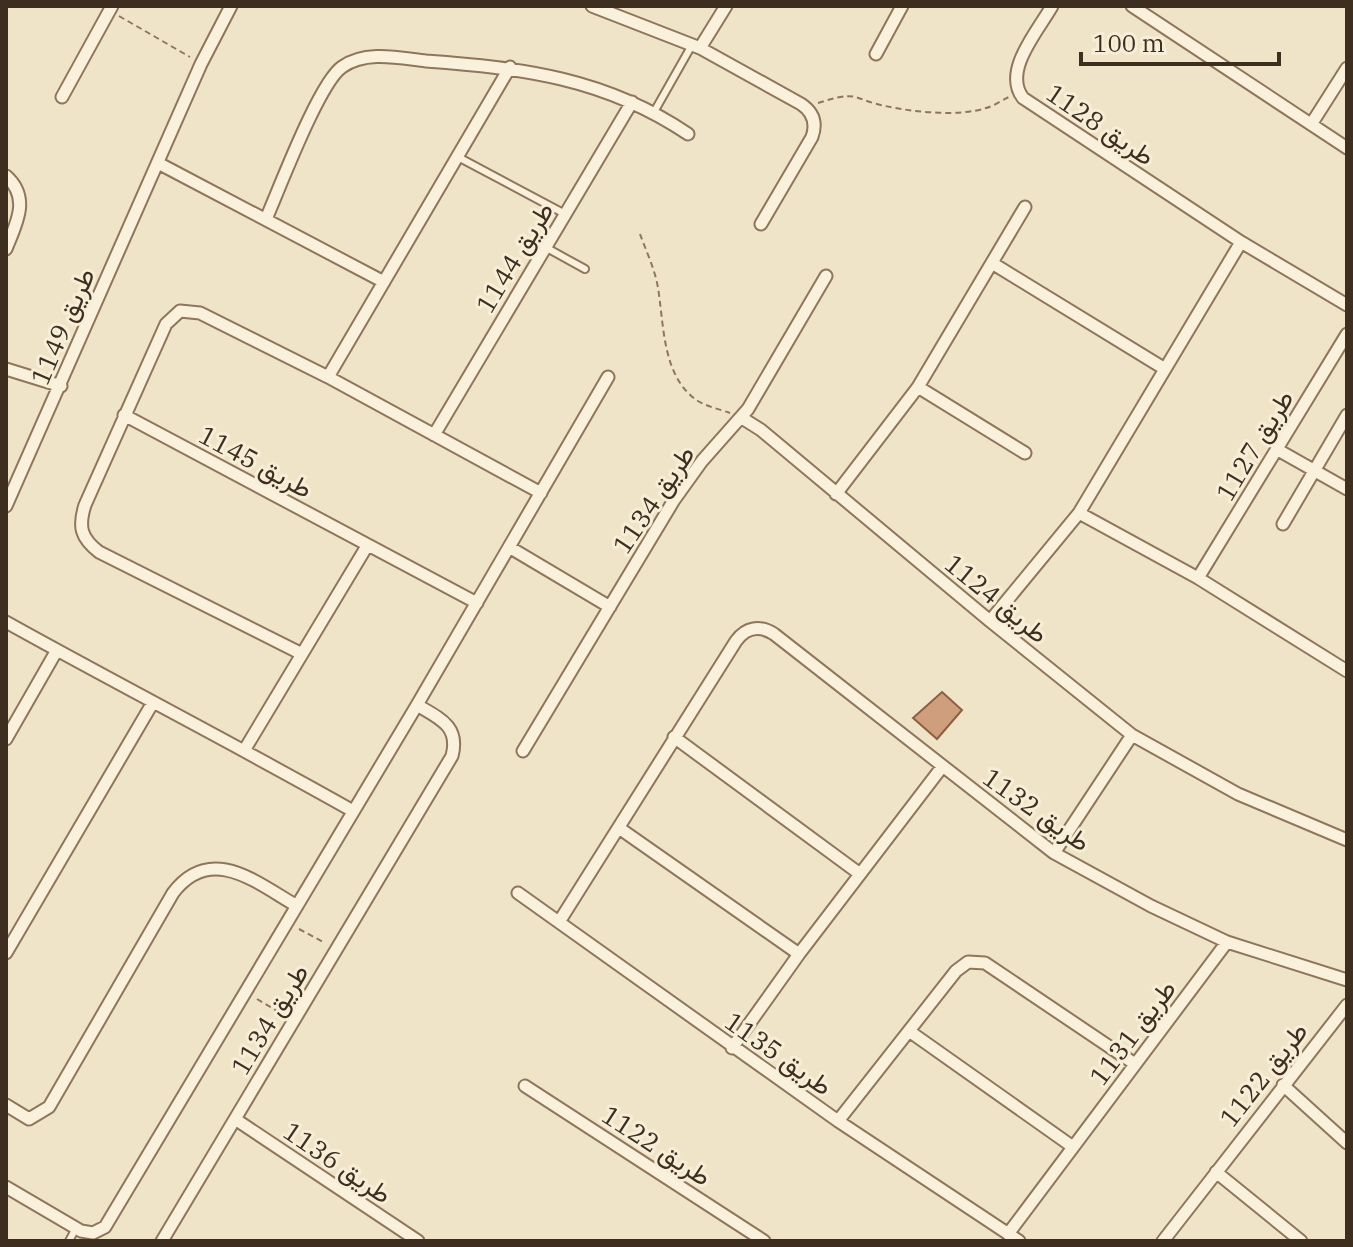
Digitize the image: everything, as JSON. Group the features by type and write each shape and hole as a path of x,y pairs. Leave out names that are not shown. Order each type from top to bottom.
{"street":[{"name":"طريق 1149","path":"6,506 11,483 61,386 201,64 231,6"},
{"path":"592,6 696,46 803,106 814,121 812,137 761,224"},
{"path":"696,46 726,6"},
{"path":"876,54 902,6"},
{"name":"طريق 1128","path":"1052,6 1017,67 1015,80 1018,92 1071,132 1241,242 1347,305"},
{"path":"1132,6 1347,148"},
{"path":"62,97 111,8"},
{"path":"266,219 326,85 343,66 354,60 380,57 510,67 558,78 632,102 688,134"},
{"path":"328,377 510,67"},
{"path":"1312,123 1347,68"},
{"name":"طريق 1144","path":"434,435 632,102"},
{"path":"158,163 384,282"},
{"path":"6,176 17,188 21,204 6,249"},
{"path":"836,494 918,387 1025,207"},
{"path":"990,621 1079,513 1241,242"},
{"path":"992,263 1165,369"},
{"name":"طريق 1134","path":"523,751 687,480 742,418 826,276"},
{"path":"302,654 99,552 88,544 81,533 85,505 124,415 166,324 180,311 200,313 328,377 541,493"},
{"name":"طريق 1127","path":"1198,578 1347,334"},
{"path":"6,369 61,386"},
{"path":"6,1187 78,1230 93,1233 105,1227 417,705 608,377"},
{"path":"918,387 1025,453"},
{"name":"طريق 1145","path":"124,415 477,603"},
{"path":"1283,524 1347,415"},
{"name":"طريق 1124","path":"742,418 761,430 1132,735 1238,794 1347,840"},
{"path":"1278,450 1347,489"},
{"path":"1079,513 1198,578 1347,671"},
{"path":"245,749 367,546"},
{"path":"509,547 610,607"},
{"path":"6,622 152,704 245,749 353,811"},
{"name":"طريق 1132","path":"674,737 736,641 749,630 768,630 1054,853 1151,906 1227,942 1347,980"},
{"path":"6,739 57,650"},
{"path":"6,953 152,704"},
{"name":"طريق 1134","path":"162,1241 452,756 455,741 448,723 417,705"},
{"path":"1054,853 1132,735"},
{"path":"559,922 674,737 860,874"},
{"path":"732,1048 799,954 942,767"},
{"path":"619,828 799,954"},
{"path":"6,1105 29,1119 49,1107 173,893 187,878 206,869 226,869 245,876 297,906"},
{"name":"طريق 1135","path":"518,893 732,1048 1019,1241"},
{"name":"طريق 1131","path":"1008,1234 1227,942"},
{"path":"838,1121 956,971 968,962 985,963 1135,1064"},
{"name":"طريق 1122","path":"1163,1241 1347,1005"},
{"path":"909,1031 1073,1147"},
{"path":"1283,1085 1347,1143"},
{"name":"طريق 1122","path":"525,1086 764,1241"},
{"name":"طريق 1136","path":"235,1119 398,1236 418,1241"},
{"path":"1216,1172 1301,1241"}],"lane":[{"path":"654,112 696,46"},
{"path":"458,157 565,214"},
{"path":"545,247 585,269"},
{"path":"69,1241 78,1230"}],"path":[{"path":"111,8 201,64"},
{"path":"803,106 854,94 883,105 937,113 985,109 1018,92"},
{"path":"640,234 658,287 664,343 685,390 697,401 742,418"},
{"path":"286,923 336,950"},
{"path":"245,993 294,1021"}],"building":[{"path":"942,692 962,710 937,739 913,718"}]}
